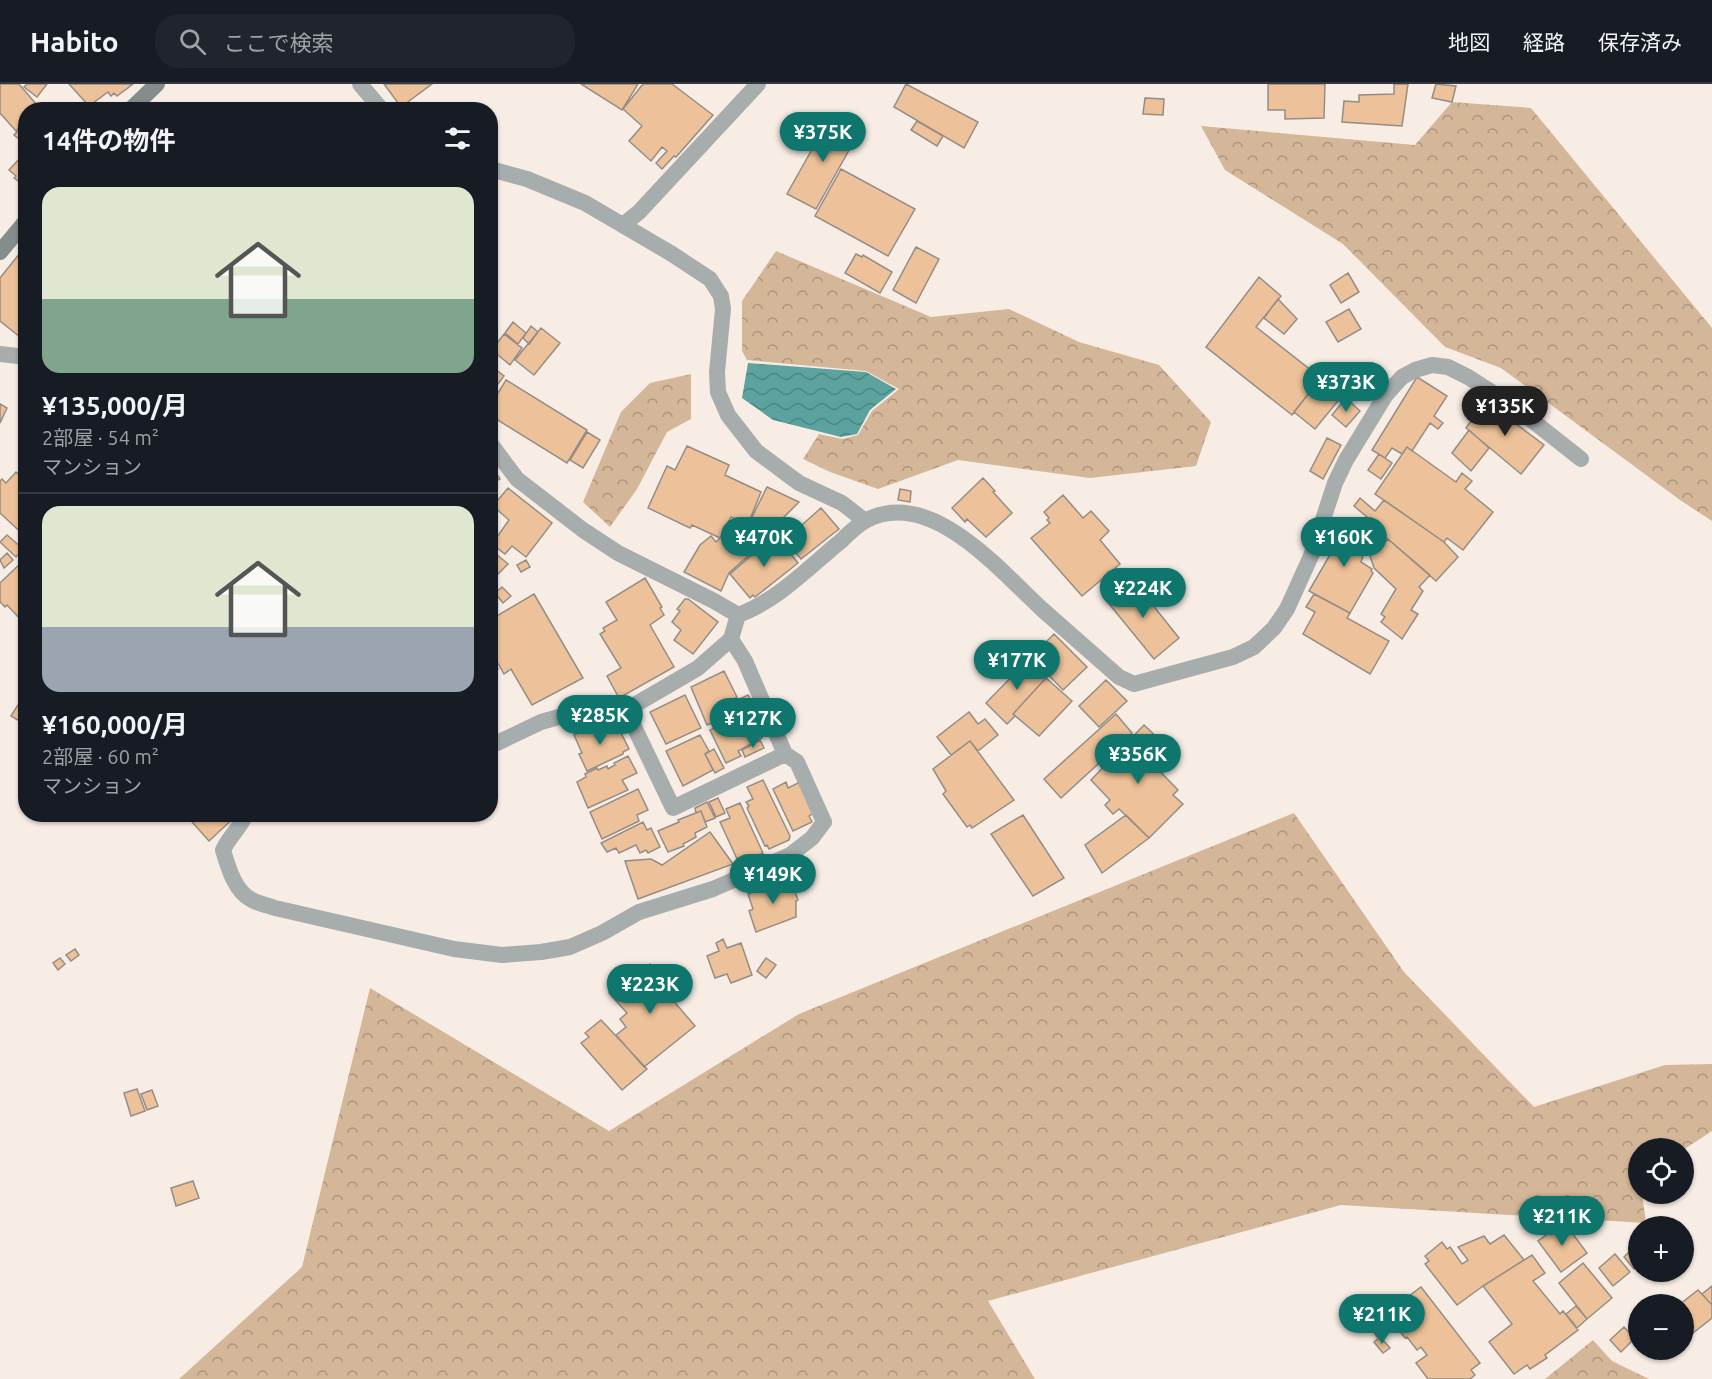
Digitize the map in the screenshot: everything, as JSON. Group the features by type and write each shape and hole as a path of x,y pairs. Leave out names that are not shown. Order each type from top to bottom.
{"main road":[{"path":"138,102 157,84"},
{"path":"0,252 18,230"}],"street":[{"path":"360,84 375,102"},
{"path":"623,225 639,212 758,84"},
{"path":"498,171 527,178 585,203 710,279 721,296 723,309 717,372 718,392 728,415 756,451 799,483 842,503 865,521"},
{"path":"0,354 18,356"},
{"path":"498,743 541,722 566,715 583,717 626,710 698,668 731,639 738,615 769,600 865,521 887,513 906,512 934,521 959,536 988,558 1119,677 1134,684 1233,657 1254,647 1274,628 1287,609 1311,556 1335,483 1346,460 1385,396 1402,377 1432,365 1448,367 1468,377 1515,407 1581,459"},
{"path":"498,454 517,479 583,530 618,553 738,615"},
{"path":"242,822 223,850 229,869 240,889 250,899 276,908 454,948 502,955 570,947 602,933 639,912 713,890 790,855 812,837 824,822 798,762 785,754 745,661 731,639"},
{"path":"626,710 673,808 785,754"}],"green space":[{"path":"1452,102 1531,108 1712,328 1712,521 1501,368 1445,347 1343,244 1225,170 1201,126 1415,145"},
{"path":"776,251 931,317 1009,309 1079,342 1159,365 1211,422 1196,466 1090,478 958,460 878,489 830,472 803,459 819,434 842,439 858,435 872,411 899,389 866,371 747,360 742,351 742,301"},
{"path":"691,374 691,419 667,432 637,489 610,527 583,502 621,412 650,383"},
{"path":"1294,813 1404,972 1534,1107 1665,1065 1712,1064 1712,1131 1694,1143 1694,1138 1628,1138 1628,1204 1643,1204 1645,1216 1628,1216 1628,1222 1341,1205 988,1301 1035,1379 179,1379 302,1267 370,988 609,1131 799,1014"},
{"path":"1593,1340 1612,1361 1649,1379 1545,1379"}],"water":[{"path":"748,363 866,372 896,389 870,410 857,434 841,437 773,420 742,398"}],"building":[{"path":"0,84 19,84 34,102 18,102 18,129 16,131 0,113"},
{"path":"27,84 47,84 37,97 24,87"},
{"path":"69,84 133,84 117,96 114,93 111,96 108,92 94,102 85,102"},
{"path":"384,84 432,84 408,102 397,102"},
{"path":"581,84 638,84 622,110"},
{"path":"643,84 672,84 713,115 676,157 674,156 662,169 656,163 667,151 662,147 651,161 629,141 642,126 623,109"},
{"path":"906,84 978,122 964,148 894,107"},
{"path":"1268,84 1325,84 1324,118 1285,119 1285,110 1268,110"},
{"path":"1394,84 1408,84 1402,126 1342,122 1344,101 1359,102 1359,95 1394,94"},
{"path":"1436,84 1456,86 1452,102 1432,98"},
{"path":"1145,98 1164,99 1163,115 1143,114"},
{"path":"829,119 833,122 835,119 856,130 854,135 857,136 816,209 787,194"},
{"path":"917,121 943,136 937,146 911,130"},
{"path":"18,160 18,181 14,178 16,176 9,170"},
{"path":"841,169 915,209 888,256 815,216"},
{"path":"916,247 939,259 916,303 893,290"},
{"path":"856,254 862,257 863,255 892,272 880,293 845,273"},
{"path":"18,256 18,335 0,321 0,278"},
{"path":"1348,273 1359,292 1341,303 1330,285"},
{"path":"1259,277 1281,296 1256,327 1321,378 1292,415 1206,347"},
{"path":"1278,299 1297,319 1284,334 1264,318"},
{"path":"1349,309 1361,329 1338,342 1326,322"},
{"path":"513,322 526,333 518,344 505,333"},
{"path":"531,326 538,332 529,344 523,338"},
{"path":"541,328 560,343 534,375 515,360"},
{"path":"504,334 522,348 510,365 498,355 498,342"},
{"path":"1328,369 1350,386 1315,429 1294,412"},
{"path":"498,371 504,376 498,384"},
{"path":"1417,377 1447,396 1434,416 1443,423 1438,429 1430,423 1412,451 1407,447 1402,454 1392,448 1385,458 1372,450"},
{"path":"506,380 587,430 567,463 498,420 498,393"},
{"path":"1346,398 1360,411 1346,427 1332,415"},
{"path":"1486,401 1544,445 1521,474 1466,428"},
{"path":"0,404 7,408 0,423"},
{"path":"1469,430 1489,448 1471,471 1452,453"},
{"path":"587,432 600,440 583,468 570,460"},
{"path":"1327,438 1341,445 1323,479 1310,471"},
{"path":"687,446 729,465 725,475 761,492 748,524 731,517 720,538 692,525 690,528 648,508 667,466 675,470"},
{"path":"1407,447 1456,482 1462,473 1472,481 1465,489 1493,512 1463,550 1447,538 1444,542 1375,494"},
{"path":"1379,454 1392,463 1381,479 1368,470"},
{"path":"16,472 18,474 18,530 0,513 0,481 2,479 6,483"},
{"path":"983,478 1012,513 986,537 967,519 965,522 952,508"},
{"path":"767,487 799,502 758,543 744,533"},
{"path":"508,488 552,523 526,557 512,546 505,554 498,549 498,536 509,520 498,510 498,500"},
{"path":"900,489 911,491 910,502 898,500"},
{"path":"1063,495 1083,518 1091,511 1109,531 1100,540 1120,564 1082,596 1031,538 1050,523 1044,512"},
{"path":"1360,498 1375,511 1384,500 1444,542 1458,557 1436,581 1365,519 1367,517 1354,506"},
{"path":"821,508 839,529 801,559 785,540"},
{"path":"1340,519 1361,528 1358,534 1369,537 1361,562 1372,569 1373,573 1350,613 1309,591 1331,553 1326,551"},
{"path":"734,524 757,548 729,573 721,591 684,572 700,545 711,536 716,542"},
{"path":"7,535 18,545 18,555 16,557 0,542"},
{"path":"775,535 798,563 755,597 753,595 750,598 730,574"},
{"path":"1388,539 1430,575 1419,587 1423,591 1411,610 1418,614 1402,639 1381,622 1385,617 1381,614 1396,589 1374,568 1370,556"},
{"path":"7,553 13,560 4,568 0,560"},
{"path":"498,556 508,564 498,574"},
{"path":"526,560 530,567 521,572 517,565"},
{"path":"18,566 18,617 7,605 5,607 0,602 0,583"},
{"path":"645,578 662,607 660,608 664,615 650,625 674,667 619,698 607,676 621,668 600,634 605,631 603,628 617,620 606,602"},
{"path":"1132,579 1179,638 1154,659 1106,600"},
{"path":"502,587 511,596 503,603 498,597 498,590"},
{"path":"534,594 583,678 532,705 511,669 504,674 498,663 498,615"},
{"path":"1314,594 1350,613 1347,618 1389,641 1370,674 1303,634 1315,612 1306,607"},
{"path":"685,599 718,622 693,654 674,640 681,630 672,622 680,611 677,609"},
{"path":"1054,634 1087,667 1063,690 1031,657"},
{"path":"1030,658 1046,674 1044,676 1046,678 1013,714 1015,716 1007,724 986,703"},
{"path":"724,671 737,697 722,706 728,716 707,725 691,687"},
{"path":"1046,678 1072,701 1039,736 1013,714"},
{"path":"1106,680 1127,701 1099,727 1079,706"},
{"path":"685,695 701,728 666,744 650,712"},
{"path":"748,695 754,705 736,714 731,703"},
{"path":"18,705 18,720 11,716"},
{"path":"751,711 762,738 738,751 741,756 726,763 710,730"},
{"path":"969,712 978,724 985,719 998,735 978,751 970,741 951,755 937,737"},
{"path":"1116,714 1132,733 1061,798 1044,779"},
{"path":"594,725 599,735 618,727 629,749 587,771 574,735"},
{"path":"1144,725 1162,742 1147,758 1178,790 1173,795 1183,804 1149,838 1119,809 1113,814 1105,805 1110,800 1091,780"},
{"path":"700,735 709,751 705,754 713,770 683,786 666,751"},
{"path":"760,740 764,748 745,757 742,750"},
{"path":"970,741 1014,800 972,828 970,825 967,827 943,794 946,791 933,769"},
{"path":"714,749 724,768 715,773 705,754"},
{"path":"628,756 637,773 622,780 628,790 588,808 577,782 586,777 585,774 597,768 598,770 607,766 608,769"},
{"path":"763,780 790,836 789,840 769,849 767,845 765,846 746,802 753,799 747,787"},
{"path":"786,782 788,788 800,782 815,812 809,816 812,822 793,831 773,789"},
{"path":"638,789 648,810 637,815 639,821 602,839 590,812"},
{"path":"718,798 725,813 716,817 709,802"},
{"path":"707,802 715,818 705,822 701,811 696,813 695,808"},
{"path":"740,803 763,853 741,862 738,861 720,822 730,818 726,809"},
{"path":"701,811 707,827 695,833 696,837 683,844 684,846 668,852 658,831"},
{"path":"1023,815 1064,878 1033,896 991,834"},
{"path":"1126,815 1149,838 1102,873 1085,845"},
{"path":"192,822 229,822 209,841"},
{"path":"643,822 647,830 651,828 660,847 648,853 646,850 640,853 636,845 619,853 616,848 607,852 601,843"},
{"path":"710,832 733,864 638,899 625,861 651,859 662,865"},
{"path":"790,878 798,900 796,901 796,917 756,932 749,911 753,909 748,894"},
{"path":"723,939 727,948 741,943 752,975 731,983 727,974 715,978 707,956 719,951 716,943"},
{"path":"75,949 79,955 71,961 66,955"},
{"path":"60,958 65,964 58,970 53,963"},
{"path":"766,958 776,965 766,978 757,971"},
{"path":"650,964 665,981 667,979 677,989 671,998 695,1026 644,1067 616,1035 626,1027 620,1019 627,1013 609,993 633,973 637,977"},
{"path":"601,1020 647,1069 622,1090 581,1043 589,1037 585,1033"},
{"path":"137,1089 145,1111 131,1116 124,1093"},
{"path":"152,1090 158,1106 147,1110 141,1094"},
{"path":"193,1181 199,1198 176,1206 171,1188"},
{"path":"1564,1222 1587,1253 1561,1272 1538,1241"},
{"path":"1504,1235 1524,1260 1457,1305 1425,1264 1429,1261 1425,1256 1442,1242 1447,1249 1450,1247 1462,1264 1468,1260 1458,1247 1484,1236 1490,1244"},
{"path":"1615,1254 1628,1270 1628,1274 1613,1286 1599,1268"},
{"path":"1532,1255 1545,1273 1533,1281 1560,1314 1563,1311 1578,1330 1545,1355 1547,1358 1530,1369 1527,1365 1514,1374 1489,1342 1512,1324 1483,1286"},
{"path":"1583,1263 1612,1298 1587,1319 1559,1283"},
{"path":"1712,1286 1712,1305 1702,1294"},
{"path":"1421,1287 1480,1363 1471,1370 1475,1375 1470,1379 1428,1379 1416,1363 1427,1355 1421,1347 1417,1350 1407,1337 1405,1338 1386,1313"},
{"path":"1698,1290 1712,1305 1712,1318 1694,1332 1694,1294"},
{"path":"1576,1306 1587,1319 1577,1328 1566,1314"},
{"path":"1370,1319 1380,1335 1377,1337 1372,1329 1368,1332 1362,1323"},
{"path":"1624,1327 1628,1331 1628,1345 1621,1352 1610,1340"},
{"path":"1380,1337 1390,1348 1383,1353 1374,1342"}]}
